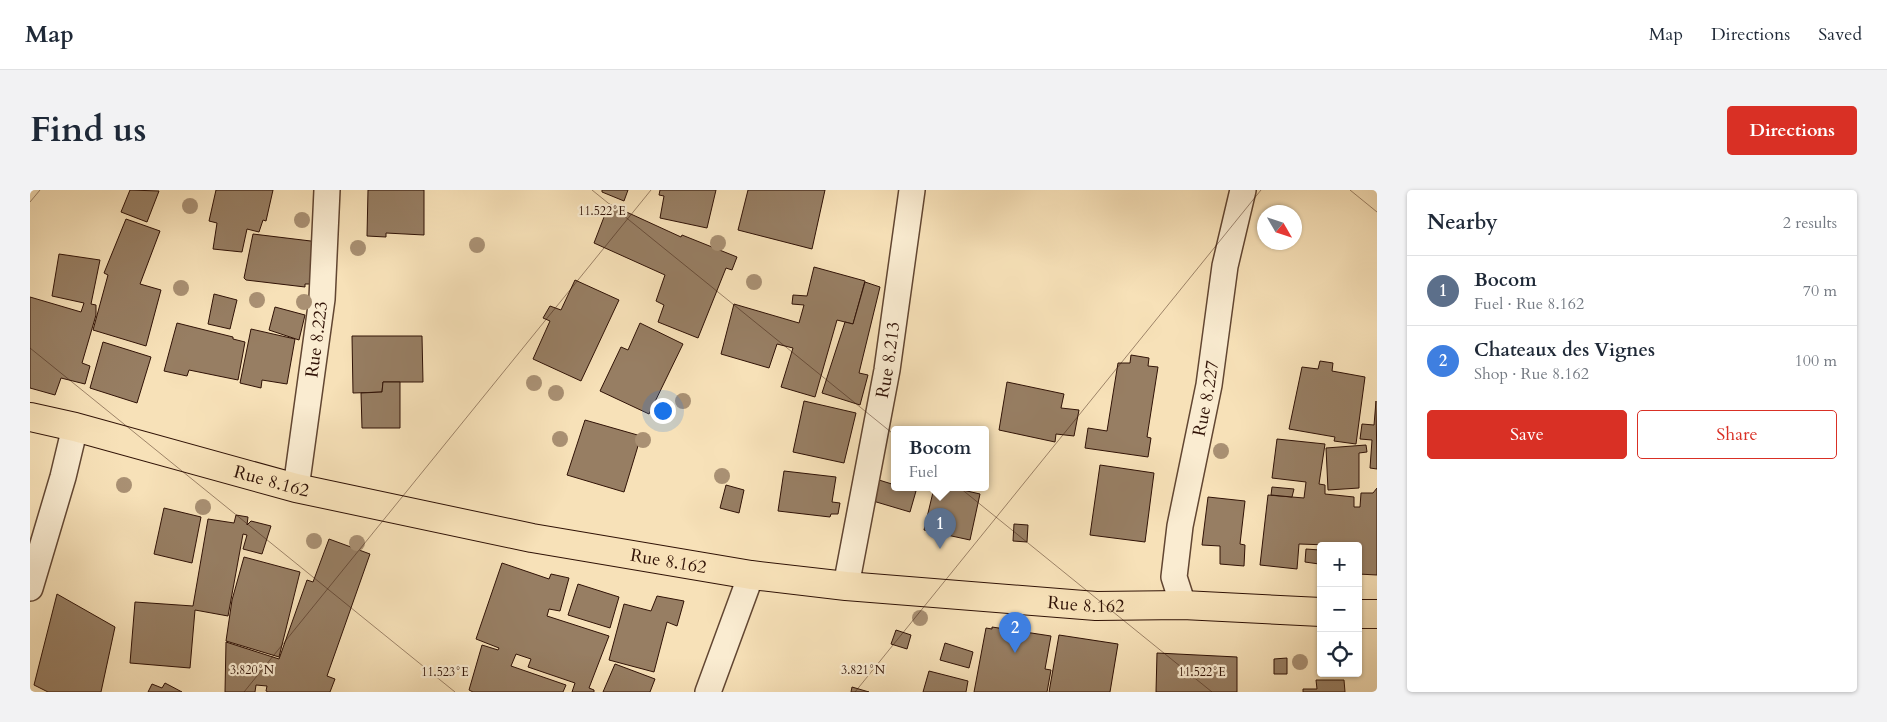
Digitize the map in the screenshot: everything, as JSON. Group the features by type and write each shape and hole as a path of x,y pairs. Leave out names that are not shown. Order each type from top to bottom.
{"highway":[{"name":"Rue 8.162","path":"30,417 75,427 296,488 532,538 751,575 846,586 1096,606 1182,605 1317,612"},
{"path":"1362,614 1377,614"}],"street":[{"name":"Rue 8.223","path":"296,488 322,299 327,190"},
{"name":"Rue 8.213","path":"846,586 887,370 912,190"},
{"name":"Rue 8.227","path":"1182,605 1174,577 1180,526 1208,385 1225,266 1242,190"},
{"path":"30,588 63,477 75,427"},
{"path":"708,692 751,575"}],"building":[{"path":"130,190 159,191 147,222 121,212"},
{"path":"216,190 273,190 266,221 263,220 259,232 247,229 242,252 213,249 217,223 209,221"},
{"path":"368,190 424,190 424,235 386,233 386,237 367,236"},
{"path":"602,190 628,190 624,201 602,192"},
{"path":"660,190 716,190 707,228 660,218 664,196 659,195"},
{"path":"748,190 825,190 812,249 738,230"},
{"path":"609,204 681,237 682,235 737,257 732,270 726,268 698,338 658,322 664,305 656,301 665,275 594,243"},
{"path":"126,219 160,231 140,284 161,290 146,346 93,330 108,275 104,273"},
{"path":"253,234 319,242 313,284 305,284 305,287 246,280 244,278"},
{"path":"59,254 100,260 91,304 96,305 96,315 82,363 90,366 85,384 61,378 55,395 30,388 30,297 81,312 84,303 52,296"},
{"path":"814,267 865,281 853,324 837,320 815,397 781,387 793,348 777,344 769,368 721,354 734,304 799,323 804,305 792,304 793,295 807,296"},
{"path":"575,280 619,300 581,381 533,359 550,321 543,318 550,306 561,310"},
{"path":"865,282 880,287 859,373 868,375 860,405 822,393 845,322 853,324"},
{"path":"214,294 237,300 230,329 208,324"},
{"path":"275,307 305,315 299,340 269,330"},
{"path":"177,323 233,337 233,339 245,342 238,380 189,370 187,376 164,371"},
{"path":"640,323 683,344 649,414 600,391 621,347 628,350"},
{"path":"251,329 295,339 287,384 262,380 261,388 240,383"},
{"path":"352,336 422,336 423,382 383,382 382,392 353,393"},
{"path":"103,342 151,357 137,403 90,388"},
{"path":"1131,355 1149,358 1148,366 1158,367 1147,437 1151,438 1148,457 1085,448 1088,428 1107,431 1118,363 1130,363"},
{"path":"1320,361 1333,363 1332,371 1365,377 1356,444 1334,441 1335,437 1289,429 1302,367 1318,369"},
{"path":"383,382 400,382 400,428 362,428 361,393 382,392"},
{"path":"1007,382 1064,394 1061,408 1079,410 1074,436 1056,434 1055,442 999,430"},
{"path":"804,401 856,413 844,463 793,452"},
{"path":"1376,401 1377,469 1370,468 1372,440 1360,439 1362,424 1374,425"},
{"path":"585,420 641,436 624,492 567,475"},
{"path":"1277,439 1325,444 1319,484 1325,485 1325,494 1354,497 1354,507 1360,507 1361,493 1373,493 1377,488 1377,575 1362,574 1362,542 1299,544 1297,569 1260,565 1268,495 1304,498 1306,482 1272,478"},
{"path":"1366,445 1367,452 1359,453 1359,488 1328,490 1326,448"},
{"path":"1100,465 1154,473 1145,542 1090,535"},
{"path":"784,471 836,477 832,502 840,503 838,514 831,514 830,517 778,511"},
{"path":"879,480 891,484 891,491 916,491 910,512 873,501"},
{"path":"726,485 744,490 739,513 720,508"},
{"path":"1272,487 1294,489 1292,497 1271,495"},
{"path":"933,491 967,491 980,494 970,540 924,530"},
{"path":"1208,497 1245,501 1240,544 1245,545 1244,566 1220,564 1220,546 1202,545"},
{"path":"164,508 201,517 192,563 154,554"},
{"path":"236,515 248,517 247,525 251,521 271,526 262,554 243,549 247,535 243,534 228,616 195,610 190,668 130,663 135,602 193,606 208,519 234,523"},
{"path":"1014,524 1028,525 1027,542 1013,541"},
{"path":"329,539 370,554 327,676 335,679 330,692 268,692 266,691 267,686 256,685 255,692 225,692 226,642 279,659 307,580 313,582"},
{"path":"1306,549 1317,550 1317,564 1305,562"},
{"path":"244,557 300,572 279,657 226,641 232,600"},
{"path":"502,563 549,579 551,574 569,578 560,611 549,609 547,616 609,636 589,688 594,690 594,692 572,692 575,683 528,667 531,659 516,654 511,666 566,685 563,692 473,692 469,690 482,645 498,650 499,648 476,639"},
{"path":"578,584 619,597 610,628 568,615"},
{"path":"57,594 115,627 101,692 48,692 34,685"},
{"path":"657,596 684,601 677,626 667,622 654,672 609,660 624,604 651,611"},
{"path":"992,627 1051,636 1045,669 1051,670 1047,692 974,692 986,628 992,629"},
{"path":"896,630 911,635 907,649 891,644"},
{"path":"1059,635 1118,644 1110,692 1049,692"},
{"path":"945,643 973,652 969,668 940,660"},
{"path":"1157,653 1237,657 1237,692 1156,692"},
{"path":"1287,658 1287,674 1274,674 1274,659"},
{"path":"615,664 655,679 650,692 603,692"},
{"path":"929,671 968,681 966,692 923,692"},
{"path":"1316,680 1344,680 1345,692 1303,692 1303,689 1317,689"},
{"path":"165,683 182,692 148,692 152,684 162,688"},
{"path":"852,687 869,692 851,692"}],"place":[{"name":"Bocom","path":"940,549"},
{"name":"Chateaux des Vignes","path":"1015,653"}]}
